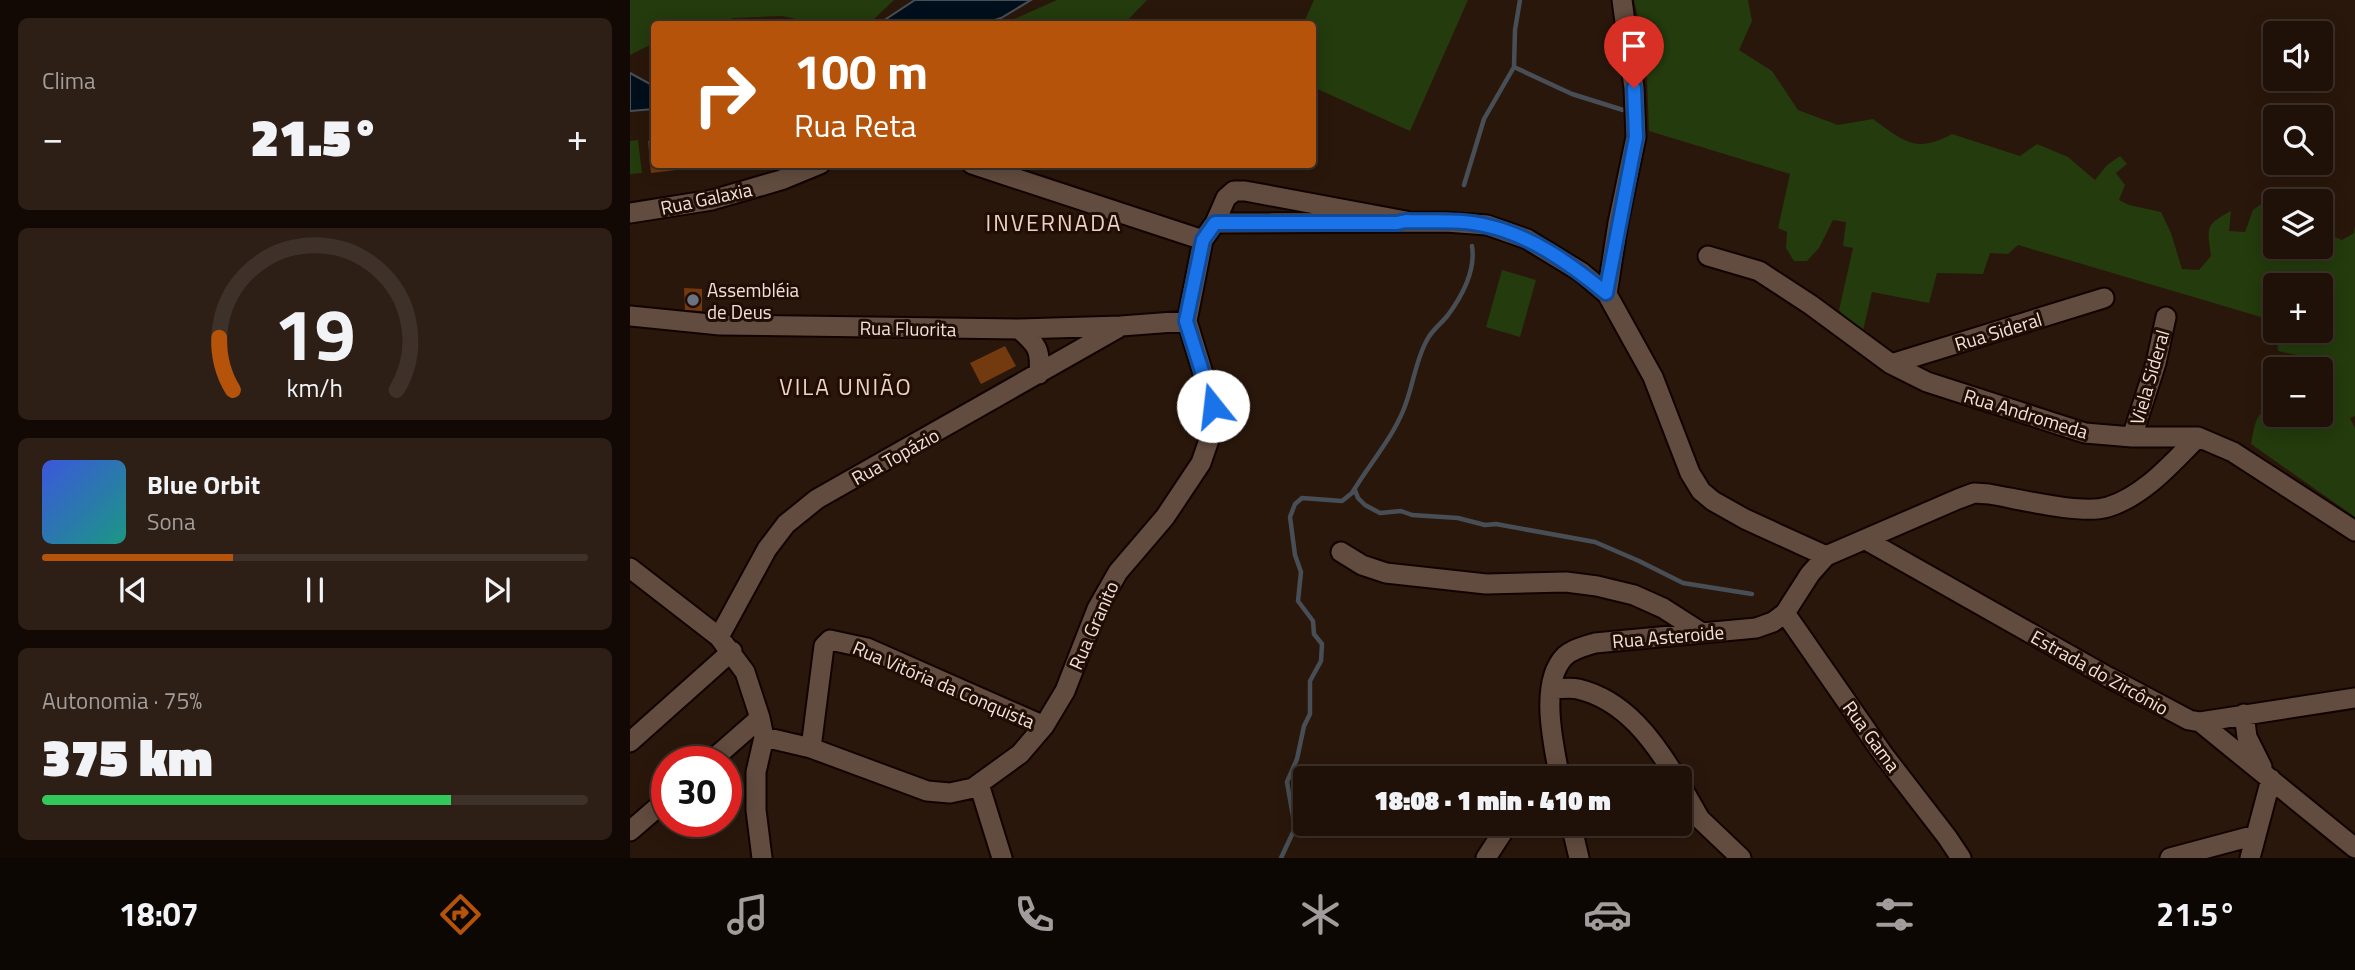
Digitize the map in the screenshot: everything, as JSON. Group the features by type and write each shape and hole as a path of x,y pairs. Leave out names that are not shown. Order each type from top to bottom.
{"street":[{"path":"1606,293 1636,137 1634,88 1622,0"},
{"name":"Rua Galaxia","path":"630,213 712,200 781,180 810,168"},
{"path":"984,168 1203,240 1215,223 1226,198 1234,191 1406,221 1487,225 1527,239 1581,272 1606,293 1653,377 1690,473 1701,491 1713,502 1745,519 1826,556"},
{"path":"1215,223 1406,221"},
{"name":"Rua Granito","path":"762,728 927,792 950,793 973,788 1020,754 1044,726 1065,691 1097,609 1118,572 1165,517 1201,463 1210,434 1213,406 1186,321 1203,240"},
{"name":"Rua Andromeda","path":"1708,256 1759,271 1811,305 1891,364 1927,382 2085,433 2132,437 2198,437 2233,452 2355,531"},
{"name":"Rua Sideral","path":"1891,364 2104,298"},
{"name":"Rua Fluorita","path":"630,316 720,325 1019,329 1121,327 1186,321"},
{"name":"Viela Sideral","path":"2132,437 2156,363 2166,317"},
{"name":"Rua Topázio","path":"631,739 725,644 767,549 786,524 817,499 1121,327"},
{"path":"1019,329 1038,349 1039,374"},
{"path":"1785,613 1810,574 1826,556 1974,493 2083,509 2107,507 2127,498 2152,481 2198,437"},
{"name":"Estrada do Zircônio","path":"1866,540 2108,677 2179,715 2200,722 2355,848"},
{"path":"1341,552 1362,565 1386,573 1486,584 1566,582 1597,586 1634,595 1663,608 1702,633"},
{"path":"630,568 725,644 745,672 762,728 756,772 756,810 762,858"},
{"name":"Rua Asteroide","path":"1557,766 1550,709 1551,689 1556,670 1563,658 1572,651 1595,643 1756,628 1773,622 1785,613"},
{"name":"Rua Gama","path":"1785,613 1883,754 1961,858"},
{"name":"Rua Vitória da Conquista","path":"811,748 824,646 830,640 867,648 1044,726"},
{"path":"1551,689 1578,689 1600,698 1634,719 1657,746 1669,766"},
{"path":"2200,722 2355,698"},
{"path":"2244,714 2247,737 2269,777 2250,858"},
{"path":"734,746 762,728"},
{"path":"979,784 1002,858"},
{"path":"1692,805 1700,819 1741,858"},
{"path":"630,831 651,813"},
{"path":"2171,858 2256,835"},
{"path":"1486,858 1500,836"},
{"path":"1574,836 1579,858"}],"green space":[{"path":"630,0 894,0 874,19 877,21 806,21 782,16 724,21 651,21 651,44 630,55"},
{"path":"1057,0 1147,0 1127,21 1010,21"},
{"path":"1314,0 1468,0 1410,131 1316,88 1316,21 1304,21"},
{"path":"1634,0 1748,0 1752,21 1739,50 1772,71 1798,110 1838,125 1873,119 1902,139 1919,144 1952,134 2020,156 2037,144 2068,157 2095,180 2107,165 2120,156 2127,164 2116,173 2125,185 2119,200 2161,212 2171,233 2182,269 2199,270 2211,256 2209,233 2216,220 2231,211 2229,231 2245,232 2253,210 2263,203 2263,259 2333,259 2333,236 2342,240 2354,233 2355,225 2355,416 2350,418 2355,428 2355,517 2251,444 2255,425 2263,411 2263,427 2333,427 2333,357 2305,357 2278,351 2277,343 2333,343 2333,273 2263,273 2263,318 2018,245 2008,254 1990,253 1983,274 1937,273 1929,303 1872,292 1862,335 1839,310 1853,248 1843,246 1846,222 1833,220 1819,248 1807,261 1794,261 1786,248 1787,232 1778,228 1790,174 1649,131 1646,52"},
{"path":"638,140 642,173 630,174 630,141"},
{"path":"1502,270 1536,280 1520,337 1486,327"}],"water":[{"path":"915,0 1031,0 992,21 883,21"},
{"path":"630,73 651,84 651,109 630,111"}],"building":[{"path":"651,140 651,168 694,168 651,173 648,141"},
{"name":"Assembléia de Deus","path":"684,288 702,289 702,311 685,310"},
{"path":"1005,346 1016,366 981,384 970,363"}],"waterway":[{"path":"1464,185 1484,119 1514,67 1515,30 1520,0"},
{"path":"1514,67 1572,94 1623,110"},
{"path":"1281,858 1295,828 1287,782 1297,759 1304,726 1310,714 1310,681 1321,661 1322,644 1314,634 1313,621 1298,601 1301,572 1295,555 1290,517 1295,504 1302,498 1342,501 1352,493 1386,443 1406,402 1427,340 1448,315 1463,291 1472,265 1472,246"},
{"path":"1355,490 1365,505 1380,513 1401,511 1412,515 1458,518 1485,525 1496,524 1595,542 1683,583 1752,594"}],"place":[{"name":"Assembléia de Deus","path":"693,300"}],"district":[{"name":"INVERNADA","path":"1054,222"},
{"name":"VILA UNIÃO","path":"846,386"}],"route":[{"path":"1213,406 1186,321 1203,240 1215,223 1406,221 1487,225 1527,239 1581,272 1606,293 1636,137 1634,88"}]}
